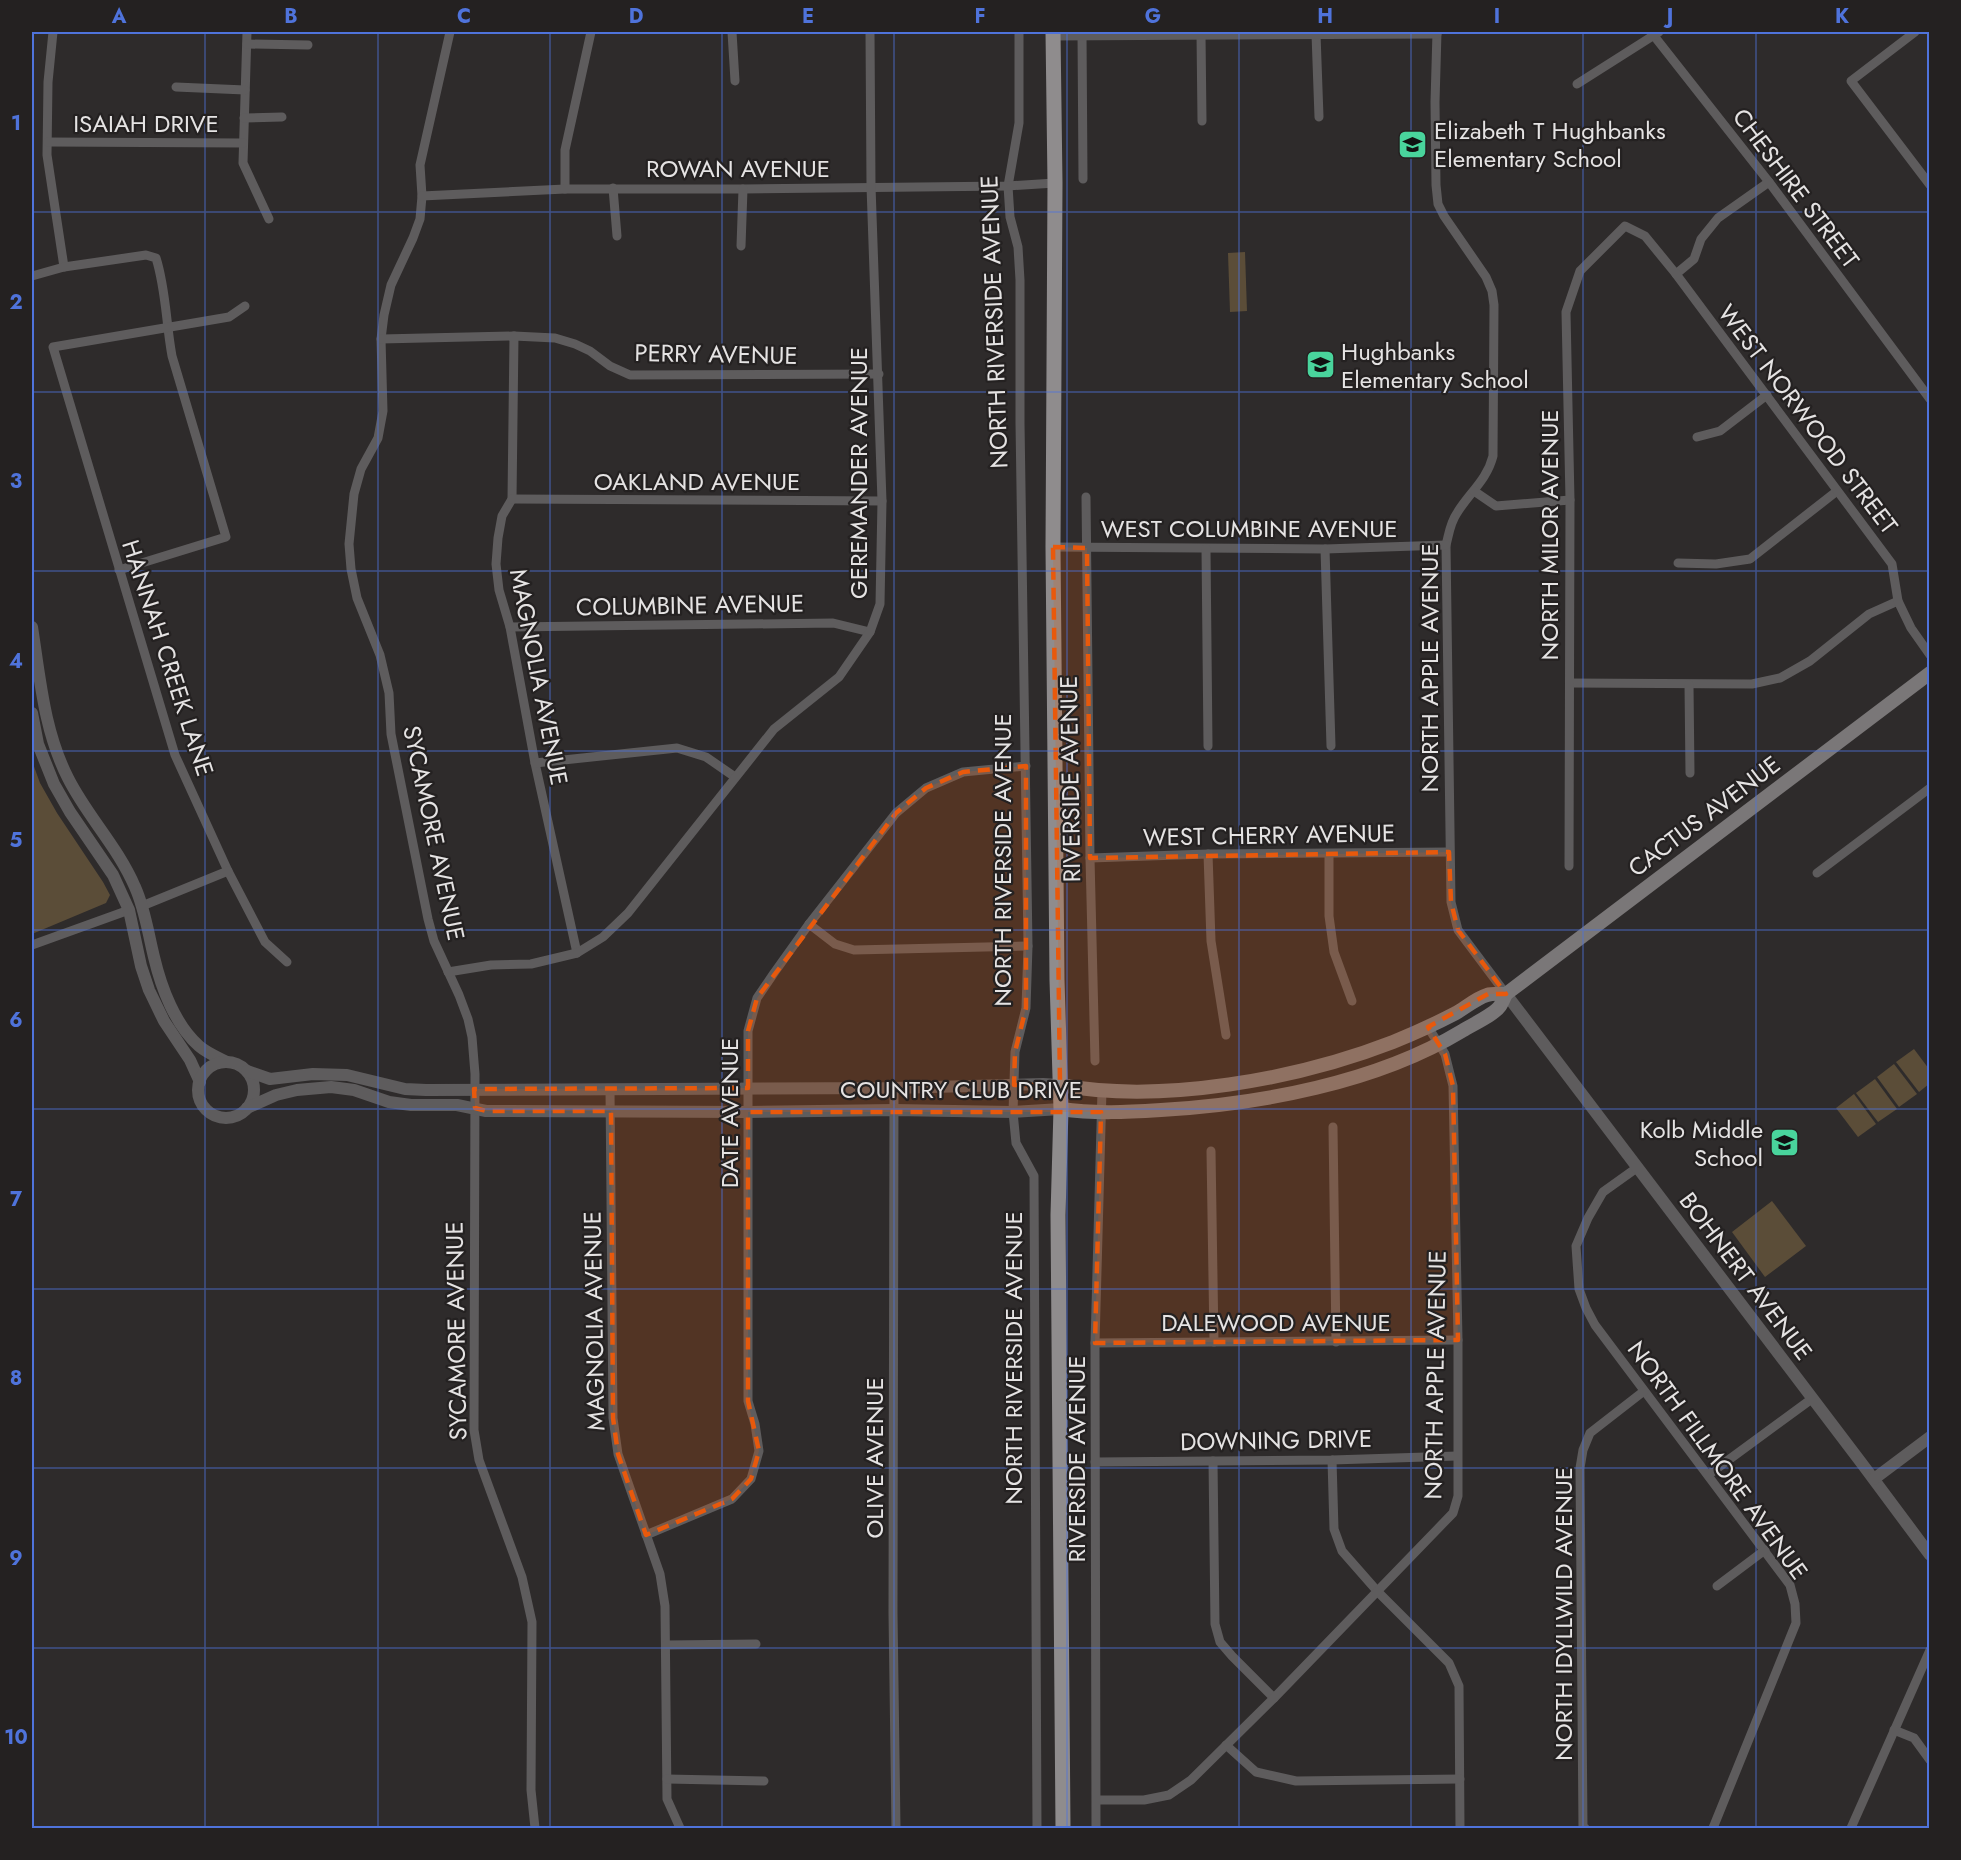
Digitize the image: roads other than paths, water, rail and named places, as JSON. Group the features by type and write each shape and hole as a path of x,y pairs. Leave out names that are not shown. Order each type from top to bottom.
{"main road":[{"name":"NORTH RIVERSIDE AVENUE","path":"1053,34 1055,183 1053,547 1057,980 1061,1109 1058,1227 1063,1828"},
{"name":"CACTUS AVENUE","path":"1506,994 1929,673"},
{"name":"COUNTRY CLUB DRIVE","path":"1060,1085 1116,1091 1173,1090 1277,1076 1320,1066 1371,1050 1428,1027 1488,994 1506,994 1499,1008 1439,1045 1394,1064 1303,1092 1219,1106 1101,1112 1061,1109"}],"street":[{"path":"53,32 48,82 47,155 64,267"},
{"path":"247,32 243,163 268,219"},
{"name":"SYCAMORE AVENUE","path":"450,32 420,165 422,196 420,219 391,285 384,315 381,339 383,411 378,438 361,469 354,494 349,544 357,598 380,655 389,693 391,734 428,919 434,941 468,1019 474,1056 474,1430 479,1460 522,1577 532,1622 531,1790 535,1828"},
{"path":"564,189 565,150 591,32"},
{"path":"732,32 735,81"},
{"name":"GEREMANDER AVENUE","path":"448,972 491,965 531,964 577,953 603,937 628,913 774,729 839,677 870,632 880,604 882,501 871,186 870,32"},
{"name":"NORTH RIVERSIDE AVENUE","path":"1019,32 1019,123 1008,186 1010,217 1018,247 1020,280 1028,946 1026,1008 1015,1052 1013,1112 1016,1143 1034,1176 1037,1828"},
{"path":"1577,84 1655,32"},
{"name":"CHESHIRE STREET","path":"1655,32 1929,399"},
{"path":"1916,32 1851,81 1929,184"},
{"path":"1053,34 1437,33"},
{"name":"NORTH APPLE AVENUE","path":"1437,33 1435,102 1438,204 1486,277 1492,291 1494,305 1493,456 1486,477 1456,514 1446,545 1451,902 1458,930 1506,994"},
{"path":"1082,34 1083,179"},
{"path":"1201,34 1202,122"},
{"path":"1316,34 1318,117"},
{"path":"247,44 308,45"},
{"path":"176,87 245,90"},
{"path":"244,118 282,117"},
{"name":"ISAIAH DRIVE","path":"48,142 243,143"},
{"path":"1676,274 1694,259 1701,239 1718,218 1769,182"},
{"name":"ROWAN AVENUE","path":"422,196 564,189 1008,186 1055,183"},
{"path":"613,188 617,236"},
{"path":"741,246 743,189"},
{"name":"WEST NORWOOD STREET","path":"1625,226 1646,237 1676,274 1892,564 1898,601 1929,655"},
{"name":"NORTH MILOR AVENUE","path":"1569,866 1570,500 1566,312 1580,271 1625,226"},
{"path":"32,276 64,267 146,255 156,258 177,375 226,537 119,570"},
{"path":"167,328 229,317 245,306"},
{"name":"HANNAH CREEK LANE","path":"167,328 53,347 175,755 228,871 265,942 287,962"},
{"name":"PERRY AVENUE","path":"381,339 514,336 555,338 590,351 610,366 630,375 879,374"},
{"name":"MAGNOLIA AVENUE","path":"514,336 512,499 502,516 496,564 499,590 510,627 535,763 577,953"},
{"path":"1697,436 1720,431 1767,395"},
{"path":"1474,491 1496,506 1570,500"},
{"path":"1678,563 1716,564 1750,559 1837,491"},
{"name":"RIVERSIDE AVENUE","path":"1086,497 1095,1061"},
{"name":"OAKLAND AVENUE","path":"512,499 882,501"},
{"name":"WEST COLUMBINE AVENUE","path":"1053,547 1325,549 1446,545"},
{"path":"1206,549 1208,746"},
{"path":"1325,549 1331,746"},
{"path":"1570,683 1752,684 1780,678 1810,661 1869,614 1898,601"},
{"name":"COLUMBINE AVENUE","path":"510,627 833,623 870,632"},
{"path":"32,627 49,729 58,756 76,792 123,863 142,906 156,968 171,1005 195,1042 209,1053 247,1071 253,1081 254,1089 247,1108 234,1116 222,1117 214,1115 205,1108 199,1093 203,1074 209,1068 227,1062"},
{"path":"1689,685 1690,773"},
{"path":"32,713 38,744 54,784 70,812 105,862 129,909 141,966 149,990 164,1021 190,1060 200,1082"},
{"path":"535,763 677,748 706,757 735,777"},
{"name":"DATE AVENUE","path":"646,1535 732,1499 751,1479 759,1451 755,1424 748,1401 748,1031 757,998 809,924 896,813 926,788 963,772 1026,766"},
{"path":"1816,873 1929,788"},
{"name":"WEST CHERRY AVENUE","path":"1090,858 1208,854 1449,852"},
{"path":"1208,854 1211,941 1226,1035"},
{"path":"1329,854 1329,916 1334,952 1352,1001"},
{"path":"142,906 228,871"},
{"path":"32,945 129,909"},
{"path":"809,924 835,944 854,950 1028,946"},
{"name":"BOHNERT AVENUE","path":"1506,994 1874,1479 1929,1556"},
{"name":"NORTH APPLE AVENUE","path":"1097,1800 1144,1800 1169,1795 1191,1780 1274,1698 1453,1513 1458,1496 1458,1340 1453,1086 1445,1054 1428,1027"},
{"name":"COUNTRY CLUB DRIVE","path":"247,1071 270,1079 329,1073 358,1077 405,1089 610,1090 1060,1085"},
{"name":"COUNTRY CLUB DRIVE","path":"247,1108 276,1095 297,1090 331,1087 354,1090 400,1104 457,1105 486,1111 1013,1112 1061,1109"},
{"name":"OLIVE AVENUE","path":"894,1088 893,1613 896,1828"},
{"name":"MAGNOLIA AVENUE","path":"610,1090 613,1418 618,1454 660,1574 665,1606 667,1799 680,1828"},
{"name":"RIVERSIDE AVENUE","path":"1096,1828 1095,1343 1102,1090"},
{"path":"1333,1127 1336,1342"},
{"path":"1211,1150 1214,1342"},
{"name":"NORTH FILLMORE AVENUE","path":"1638,1167 1603,1192 1588,1218 1576,1246 1579,1289 1595,1325 1790,1585 1795,1604 1796,1623 1713,1828"},
{"name":"DALEWOOD AVENUE","path":"1095,1343 1458,1340"},
{"name":"NORTH IDYLLWILD AVENUE","path":"1584,1828 1580,1468 1583,1450 1590,1433 1644,1391"},
{"path":"1708,1475 1812,1398"},
{"path":"1874,1479 1929,1437"},
{"name":"DOWNING DRIVE","path":"1095,1462 1332,1460 1457,1456"},
{"path":"1332,1460 1334,1529 1342,1551 1378,1592 1449,1663 1459,1686 1460,1828"},
{"path":"1214,1461 1215,1624 1220,1642 1274,1698"},
{"path":"1717,1586 1765,1551"},
{"path":"666,1645 756,1644"},
{"path":"1851,1828 1929,1650"},
{"path":"1894,1730 1914,1738 1929,1760"},
{"path":"1226,1745 1256,1772 1296,1781 1460,1779"},
{"path":"667,1779 764,1781"}],"place":[{"name":"Elizabeth T Hughbanks Elementary School","path":"1413,144"},
{"name":"Hughbanks Elementary School","path":"1320,365"},
{"name":"Kolb Middle School","path":"1784,1143"}]}
